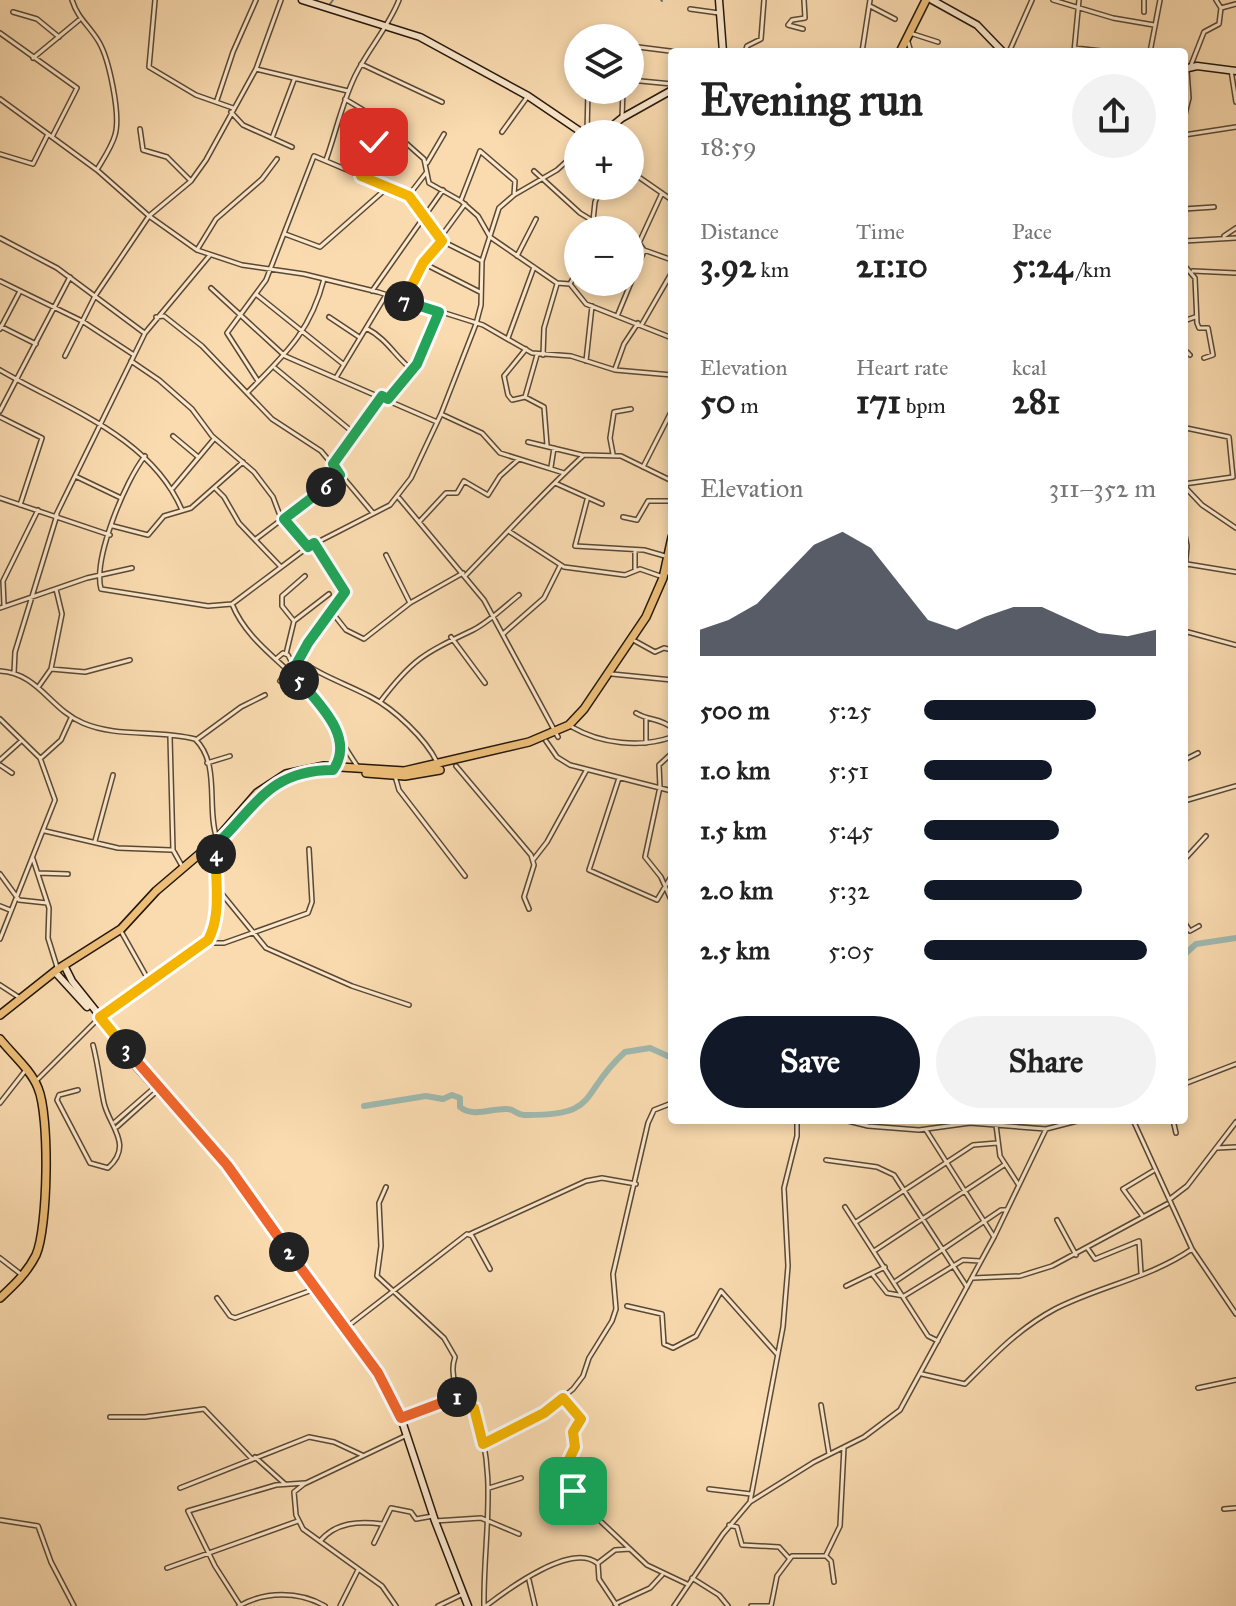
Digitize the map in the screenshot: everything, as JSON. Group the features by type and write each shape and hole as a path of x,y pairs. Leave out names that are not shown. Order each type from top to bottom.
{"main road":[{"path":"304,0 389,24 440,47 565,120"},
{"path":"719,0 723,48"},
{"path":"901,48 924,0"},
{"path":"901,48 924,0"},
{"path":"932,0 977,25 1002,48"},
{"path":"1188,67 1234,70"},
{"path":"620,120 668,89"},
{"path":"361,770 395,776 456,766 546,741 572,727 635,641 657,604 668,575"},
{"path":"0,1018 60,970 122,933 156,896 217,841 270,783 297,771 334,768 404,771 557,735 584,709 646,617 668,575"},
{"path":"0,1018 60,970 121,929 217,841"},
{"path":"60,970 155,1089 191,1122"},
{"path":"99,1019 191,1122 246,1190 378,1373 401,1418 434,1518 468,1606"},
{"path":"0,1039 35,1082 44,1113 44,1215 40,1244 23,1275 0,1298"}],"street":[{"path":"72,0 79,20 99,42 104,54 117,118 113,140 97,170"},
{"path":"155,0 149,67 196,95 217,100 232,110 243,125 292,147"},
{"path":"217,100 233,52 256,0"},
{"path":"65,356 95,296 149,216 191,181 256,69 281,0"},
{"path":"326,160 348,91 361,64 389,24 399,0"},
{"path":"746,48 761,39 764,0"},
{"path":"803,29 788,25 792,20 805,18 804,0"},
{"path":"863,48 870,0"},
{"path":"1008,48 1032,0"},
{"path":"1053,0 1154,25"},
{"path":"1075,48 1079,0"},
{"path":"1144,0 1144,12"},
{"path":"1150,48 1160,0"},
{"path":"1188,65 1204,32 1219,24 1221,8 1216,0"},
{"path":"1221,8 1236,4"},
{"path":"870,6 895,19"},
{"path":"690,9 719,13"},
{"path":"13,12 37,19 59,37"},
{"path":"33,58 79,20"},
{"path":"0,33 74,84 78,92 33,164 0,154"},
{"path":"910,48 908,35 938,42"},
{"path":"644,48 668,51"},
{"path":"361,64 442,102"},
{"path":"256,69 348,91"},
{"path":"1234,70 1236,102"},
{"path":"1188,74 1188,97"},
{"path":"272,138 294,80"},
{"path":"644,82 668,86"},
{"path":"502,132 528,96"},
{"path":"0,99 97,170 149,216 197,250 242,265 272,267 325,278 386,295 476,324 540,354 586,361 615,370 668,375"},
{"path":"345,99 386,124 427,163"},
{"path":"622,104 622,118"},
{"path":"361,176 374,142 386,124"},
{"path":"1188,134 1236,128"},
{"path":"140,129 143,150 167,157 191,181"},
{"path":"444,134 427,163 426,173 431,185 463,202 490,237 557,283 564,284"},
{"path":"402,300 463,202 480,151 515,181 514,195"},
{"path":"258,381 227,334 257,295 272,267 313,157 409,196 441,239 482,261"},
{"path":"197,250 216,219 262,179 277,159"},
{"path":"145,456 121,498 111,526 99,577 101,589 208,606 232,604 314,543 398,497 441,414 476,324 482,292 482,261 499,208 564,162"},
{"path":"534,171 588,216"},
{"path":"409,196 426,173"},
{"path":"644,181 668,197"},
{"path":"285,234 320,247 388,187"},
{"path":"372,291 443,190"},
{"path":"644,230 662,193"},
{"path":"1188,209 1214,207"},
{"path":"517,256 536,219"},
{"path":"1224,236 1236,228"},
{"path":"1188,240 1224,236 1236,238"},
{"path":"0,238 70,277 145,333"},
{"path":"644,250 668,259"},
{"path":"14,673 15,652 30,598 44,564 57,515 75,476 145,333 210,255"},
{"path":"423,263 482,292"},
{"path":"508,338 534,267"},
{"path":"1188,268 1193,271 1236,273"},
{"path":"1193,271 1195,317 1199,328 1208,328 1211,333 1213,355 1204,358"},
{"path":"20,505 42,438 0,414 70,277"},
{"path":"247,393 275,368 302,331 325,278"},
{"path":"615,370 624,344 668,278"},
{"path":"0,281 82,321 134,355"},
{"path":"525,397 540,354 557,283"},
{"path":"211,288 285,356 437,422"},
{"path":"19,292 0,327 36,344"},
{"path":"257,295 343,364"},
{"path":"337,376 386,295"},
{"path":"578,296 592,306 668,336"},
{"path":"618,314 625,296"},
{"path":"586,361 592,306"},
{"path":"388,399 411,369 439,312"},
{"path":"156,317 164,316 191,336 272,419 311,442 373,513"},
{"path":"329,317 360,338"},
{"path":"1188,320 1195,317"},
{"path":"366,328 392,346 397,358 411,369"},
{"path":"526,349 504,379 510,398 525,397 544,407 547,445"},
{"path":"130,361 159,380 192,409 214,438 267,487 284,519 308,547"},
{"path":"275,368 355,434"},
{"path":"0,370 17,383 101,426 145,456 173,488 182,510"},
{"path":"333,464 382,396"},
{"path":"613,454 610,438 614,412 631,409"},
{"path":"441,414 482,433 500,453 564,473"},
{"path":"643,467 668,418"},
{"path":"1188,428 1229,437 1233,477 1188,484"},
{"path":"173,436 197,456"},
{"path":"173,488 214,438"},
{"path":"528,442 584,455 613,454 668,479"},
{"path":"551,467 554,448"},
{"path":"331,611 346,630 364,639 410,603 465,574 510,532 535,500 584,455"},
{"path":"420,521 446,493 457,493 464,481 488,495 500,476 519,459"},
{"path":"111,526 148,535 164,516 191,508 243,462"},
{"path":"256,539 340,475"},
{"path":"75,476 121,498"},
{"path":"555,483 587,500 602,504"},
{"path":"215,488 281,567"},
{"path":"1188,489 1202,505 1236,528"},
{"path":"398,497 465,574 493,615 557,735"},
{"path":"0,498 110,535"},
{"path":"587,500 575,546 668,556"},
{"path":"623,517 637,520 648,501 668,501"},
{"path":"38,510 3,581 2,607 132,568"},
{"path":"510,532 560,566 625,575 635,569 668,575"},
{"path":"280,681 292,670 345,590 314,543"},
{"path":"635,550 635,569"},
{"path":"386,555 410,603"},
{"path":"1188,564 1236,572"},
{"path":"503,634 544,598 560,566"},
{"path":"294,621 282,606 282,596 305,576"},
{"path":"38,687 51,669 63,608 56,589"},
{"path":"292,670 286,654 294,621 329,594"},
{"path":"380,702 405,668 451,637 475,629 519,595"},
{"path":"232,604 242,626 292,670 325,712 361,770"},
{"path":"1188,632 1236,645"},
{"path":"451,637 485,683"},
{"path":"635,641 655,652 668,649"},
{"path":"276,659 286,654"},
{"path":"299,659 310,669 380,702 431,751 439,765"},
{"path":"51,669 85,672 130,660"},
{"path":"0,671 14,673 38,687 52,704 71,718 108,732 196,740 241,707 265,695"},
{"path":"612,674 668,680"},
{"path":"636,713 668,725"},
{"path":"40,758 47,756 61,740 71,718"},
{"path":"0,719 20,742 40,758 55,800 0,939"},
{"path":"646,719 646,743"},
{"path":"572,727 597,739 646,743 668,738"},
{"path":"170,737 173,850 184,868"},
{"path":"35,1082 99,1019 205,943 213,930 218,889 217,841 212,826 213,795 207,763 196,740"},
{"path":"546,741 560,760 668,790"},
{"path":"12,773 0,763 20,742"},
{"path":"334,768 342,742"},
{"path":"1188,758 1198,753"},
{"path":"619,778 589,870 657,900 667,889 645,857 660,787 660,760 668,755"},
{"path":"207,763 230,756"},
{"path":"456,766 504,820 533,860"},
{"path":"529,909 524,897 533,860 547,842 587,769"},
{"path":"95,841 113,775"},
{"path":"395,776 399,790 465,876"},
{"path":"1188,800 1236,786"},
{"path":"45,831 118,848 173,850"},
{"path":"1188,856 1206,836"},
{"path":"205,943 214,945 308,913 312,902 309,849"},
{"path":"33,859 47,903 50,954 60,970"},
{"path":"38,873 68,874"},
{"path":"0,874 15,898 25,903 47,903"},
{"path":"218,889 252,933 274,952 352,986 409,1005"},
{"path":"0,906 10,910"},
{"path":"1188,928 1190,931 1199,926"},
{"path":"122,933 149,981"},
{"path":"0,985 22,999"},
{"path":"78,1090 59,1095 57,1100 96,1167 108,1168 114,1161 120,1136 105,1107 93,1045"},
{"path":"1188,1082 1236,1064"},
{"path":"0,1103 26,1070"},
{"path":"116,1125 155,1089"},
{"path":"483,1444 544,1413 583,1376 589,1358 615,1315 613,1274 651,1116 658,1106 668,1104"},
{"path":"973,1278 1020,1276 1076,1255 1169,1201 1187,1186 1236,1122"},
{"path":"750,1502 783,1327 788,1266 784,1188 797,1124"},
{"path":"860,1124 926,1130 959,1124 1046,1129 1069,1124"},
{"path":"1135,1124 1153,1171 1192,1249 1236,1314"},
{"path":"1174,1124 1176,1133"},
{"path":"996,1125 997,1143 1004,1165 1019,1185"},
{"path":"674,1606 729,1525 750,1502 900,1410 973,1278 1046,1129"},
{"path":"926,1130 994,1237"},
{"path":"856,1222 977,1143 997,1143"},
{"path":"1217,1148 1236,1147"},
{"path":"826,1160 887,1170 905,1190 967,1287"},
{"path":"873,1252 965,1194 1004,1165"},
{"path":"1142,1215 1123,1189 1153,1171"},
{"path":"345,1329 470,1234 586,1181 602,1178 636,1184"},
{"path":"386,1187 379,1203 381,1246 376,1272 447,1343 455,1357 450,1370 461,1396 475,1411 483,1444 489,1488 485,1606"},
{"path":"845,1207 873,1252 896,1281 928,1336 938,1341"},
{"path":"896,1281 1001,1210 1007,1211"},
{"path":"1057,1220 1076,1255"},
{"path":"470,1234 490,1269"},
{"path":"1088,1249 1095,1259 1139,1241 1141,1274"},
{"path":"922,1374 965,1384 1018,1331 1056,1309 1160,1269 1192,1249"},
{"path":"0,1258 23,1275"},
{"path":"873,1275 887,1293 904,1296 966,1259 980,1261"},
{"path":"846,1286 885,1267"},
{"path":"217,1298 235,1318 315,1289"},
{"path":"627,1306 662,1314 664,1344 673,1348 696,1336 721,1291 777,1354"},
{"path":"1198,1388 1236,1380"},
{"path":"401,1418 461,1396"},
{"path":"563,1398 581,1419 573,1432 575,1447 566,1466 573,1491 630,1549 663,1574 687,1584"},
{"path":"821,1405 829,1454"},
{"path":"110,1417 152,1416 202,1408 253,1458 285,1484"},
{"path":"396,1606 382,1586 298,1521 294,1492 362,1455 407,1435"},
{"path":"180,1488 309,1437 334,1442 362,1455"},
{"path":"826,1556 840,1526 844,1447"},
{"path":"489,1488 521,1478"},
{"path":"307,1483 285,1484 188,1511 240,1605 260,1597 288,1595 325,1606"},
{"path":"709,1489 751,1494"},
{"path":"374,1543 393,1508 411,1512 416,1519 458,1517 487,1521 519,1534"},
{"path":"1224,1509 1236,1508"},
{"path":"0,1520 38,1526 51,1562 74,1606"},
{"path":"167,1568 298,1521"},
{"path":"320,1541 332,1530 348,1524 382,1524"},
{"path":"729,1525 737,1527 742,1545 779,1547 789,1558"},
{"path":"598,1564 615,1550 630,1549"},
{"path":"751,1606 772,1606 777,1576 789,1558 796,1554 826,1556 831,1561 834,1582"},
{"path":"485,1606 505,1590 529,1580 558,1560 588,1558 598,1564"},
{"path":"598,1564 598,1575 616,1605 650,1588 663,1574"},
{"path":"340,1606 359,1570"},
{"path":"692,1578 711,1588 728,1606"},
{"path":"529,1580 535,1606"},
{"path":"438,1606 463,1594"}],"waterway":[{"path":"330,4 333,0"},
{"path":"1188,951 1196,944 1236,938"},
{"path":"364,1106 426,1096 443,1099 452,1095 460,1098 460,1107 471,1112 507,1109 521,1115 549,1114 578,1107 625,1052 650,1048 668,1056"}],"route":[{"path":"374,142 361,176 409,196 442,241 423,263 402,300 439,312 414,368 408,371 388,399 382,396 333,464 340,475 284,519 308,547 314,543 345,590 292,672 330,720 342,742 340,759 333,770 308,772 284,779 256,799 217,844 218,889 211,937 100,1017 246,1190 378,1373 401,1418 461,1396 464,1403 474,1408 483,1444 544,1413 563,1398 581,1419 573,1432 575,1447 566,1466 573,1491"}]}
